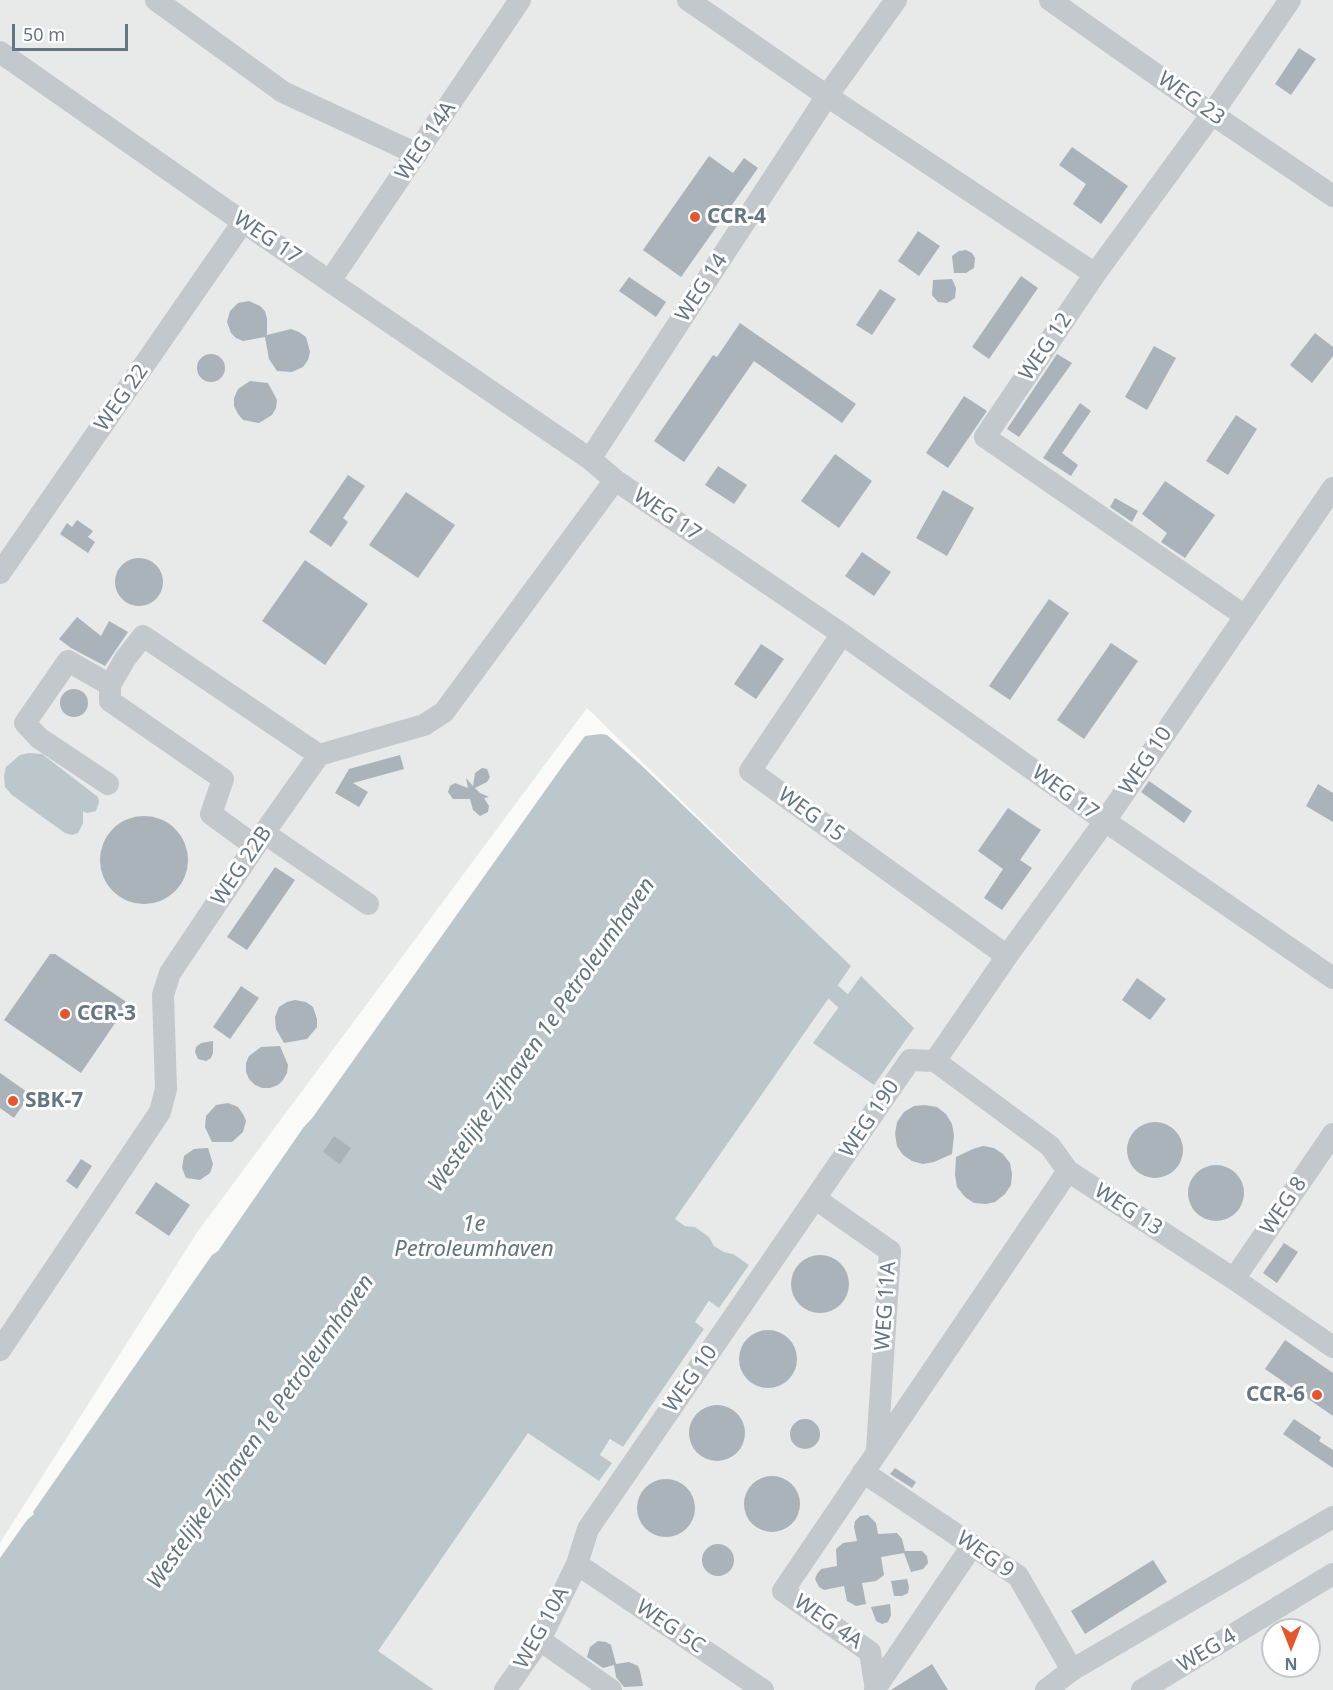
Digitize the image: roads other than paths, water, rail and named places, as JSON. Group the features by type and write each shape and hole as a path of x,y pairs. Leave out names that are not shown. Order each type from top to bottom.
{"lane":[{"path":"156,0 283,92 417,154"},
{"path":"688,0 827,96 1095,274"},
{"name":"WEG 14","path":"590,459 827,96 896,0"},
{"name":"WEG 23","path":"1050,0 1333,196"},
{"name":"WEG 12","path":"1245,616 985,437 1095,274 1212,114 1290,0"},
{"name":"WEG 14A","path":"330,281 417,154 510,4"},
{"name":"WEG 17","path":"0,52 243,222 590,459 615,480 842,634 1105,821 1333,978"},
{"name":"WEG 22","path":"0,573 243,222"},
{"path":"368,904 211,814 223,779 110,701 110,685 143,636 319,755 424,725 444,712 615,480"},
{"name":"WEG 10","path":"934,1061 1006,956 1105,821 1333,488"},
{"name":"WEG 15","path":"842,634 750,771 1006,956"},
{"path":"108,784 39,738 25,723 68,661 110,685"},
{"name":"WEG 22B","path":"0,1350 160,1112 166,1089 163,995 170,973 319,755"},
{"name":"WEG 190","path":"816,1199 910,1060 934,1061"},
{"name":"WEG 13","path":"934,1061 1050,1146 1068,1171 1234,1279 1333,1347"},
{"name":"WEG 8","path":"1234,1279 1333,1134"},
{"path":"863,1472 1068,1171"},
{"name":"WEG 10","path":"577,1564 588,1529 816,1199"},
{"name":"WEG 11A","path":"816,1199 890,1251 876,1452"},
{"name":"WEG 9","path":"863,1472 1018,1576 1072,1670"},
{"name":"WEG 4A","path":"863,1472 783,1591 870,1652 876,1689"},
{"path":"1046,1690 1072,1670 1333,1517"},
{"path":"876,1689 972,1546"},
{"name":"WEG 10A","path":"505,1690 540,1640 577,1564"},
{"name":"WEG 5C","path":"577,1564 763,1690"},
{"name":"WEG 4","path":"1142,1690 1333,1574"},
{"path":"540,1640 599,1687"}],"water":[{"name":"1e Petroleumhaven","path":"607,735 641,765 851,966 675,1219 685,1226 695,1227 709,1237 714,1246 733,1254 749,1265 719,1308 709,1301 695,1322 704,1329 623,1447 610,1439 600,1455 612,1463 599,1481 528,1433 378,1651 434,1690 0,1690 0,1558 27,1520 34,1514 33,1512 212,1255 218,1251 303,1128 564,764 585,736"},
{"path":"42,754 98,797 96,811 87,813 83,811 83,823 78,833 72,835 65,833 12,795 5,787 6,767 20,755"},
{"path":"861,976 914,1028 874,1085 813,1043"}],"waterway":[{"path":"816,986 823,983 859,1015"}],"place":[{"name":"CCR-4","path":"695,217"},
{"name":"CCR-3","path":"65,1014"},
{"name":"SBK-7","path":"13,1101"},
{"name":"CCR-6","path":"1317,1395"}],"water label":[{"name":"Westelijke Zijhaven 1e Petroleumhaven","path":"542,1035"},
{"name":"Westelijke Zijhaven 1e Petroleumhaven","path":"261,1432"}]}
